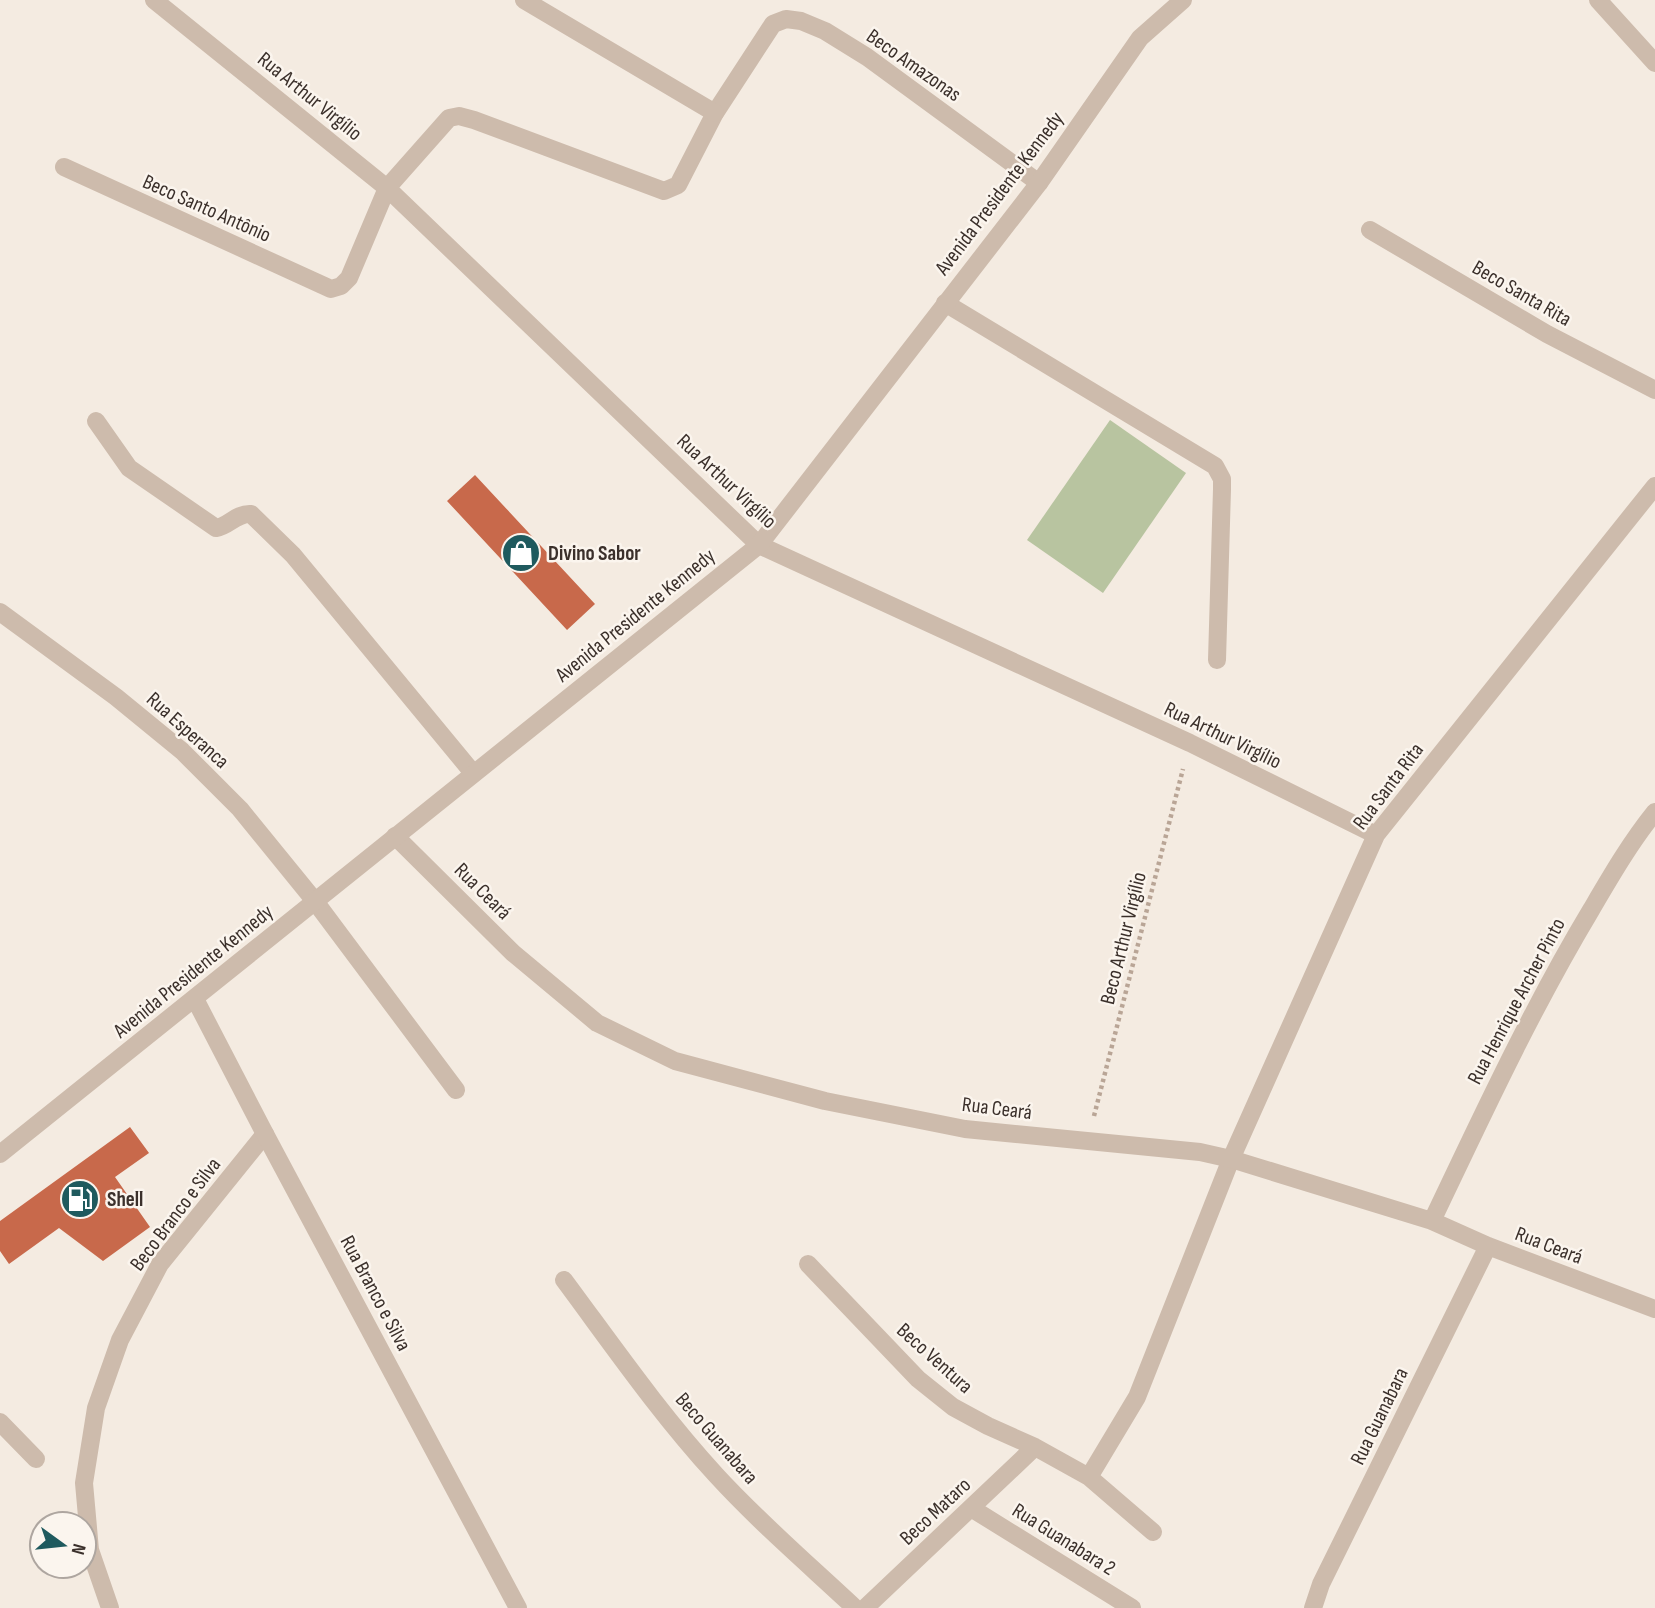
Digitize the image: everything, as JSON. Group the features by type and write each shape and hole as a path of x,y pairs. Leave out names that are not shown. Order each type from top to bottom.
{"street":[{"name":"Rua Arthur Virgílio","path":"154,0 387,188 759,545 1190,743 1376,835"},
{"path":"524,0 715,113"},
{"name":"Avenida Presidente Kennedy","path":"0,1154 759,545 1039,183 1140,38 1183,0"},
{"path":"1598,0 1655,63"},
{"name":"Beco Amazonas","path":"331,289 341,286 349,278 387,188 449,118 459,116 474,120 664,191 678,184 715,113 773,24 786,19 801,20 825,31 867,57 1039,183"},
{"name":"Beco Santo Antônio","path":"64,167 331,289"},
{"name":"Beco Santa Rita","path":"1370,230 1547,334 1655,390"},
{"path":"945,303 1215,466 1222,479 1217,660"},
{"path":"96,421 129,468 216,528 222,527 237,516 251,514 292,555 473,773"},
{"name":"Rua Santa Rita","path":"1231,1159 1376,835 1655,486"},
{"name":"Rua Esperanca","path":"4,614 116,697 182,751 240,809 314,900 456,1090"},
{"name":"Rua Henrique Archer Pinto","path":"1432,1221 1529,1019 1558,965 1634,839 1655,812"},
{"name":"Rua Ceará","path":"395,836 513,953 597,1023 675,1061 825,1101 965,1129 1200,1152 1231,1159 1432,1221 1488,1246 1655,1309"},
{"name":"Rua Branco e Silva","path":"195,999 518,1608"},
{"name":"Beco Branco e Silva","path":"110,1608 90,1550 84,1483 96,1409 120,1340 160,1264 265,1134"},
{"path":"1089,1477 1137,1397 1231,1159"},
{"name":"Rua Guanabara","path":"1313,1608 1321,1584 1488,1246"},
{"name":"Beco Ventura","path":"808,1264 918,1379 935,1393 965,1414 1035,1447 1089,1477 1153,1532"},
{"name":"Beco Guanabara","path":"564,1280 660,1409 715,1474 763,1523 855,1608"},
{"path":"0,1422 36,1459"},
{"name":"Beco Mataro","path":"865,1608 1035,1447"},
{"name":"Rua Guanabara 2","path":"971,1508 1132,1608"}],"path":[{"name":"Beco Arthur Virgílio","path":"1087,1141 1190,743"}],"green space":[{"path":"1110,420 1186,473 1103,593 1027,540"}],"building":[{"name":"Divino Sabor","path":"475,475 595,604 567,630 447,501"},
{"name":"Shell","path":"130,1127 149,1153 115,1177 150,1227 103,1261 59,1228 9,1264 0,1251 0,1221"}],"place":[{"name":"Divino Sabor","path":"521,553"},
{"name":"Shell","path":"80,1199"}]}
